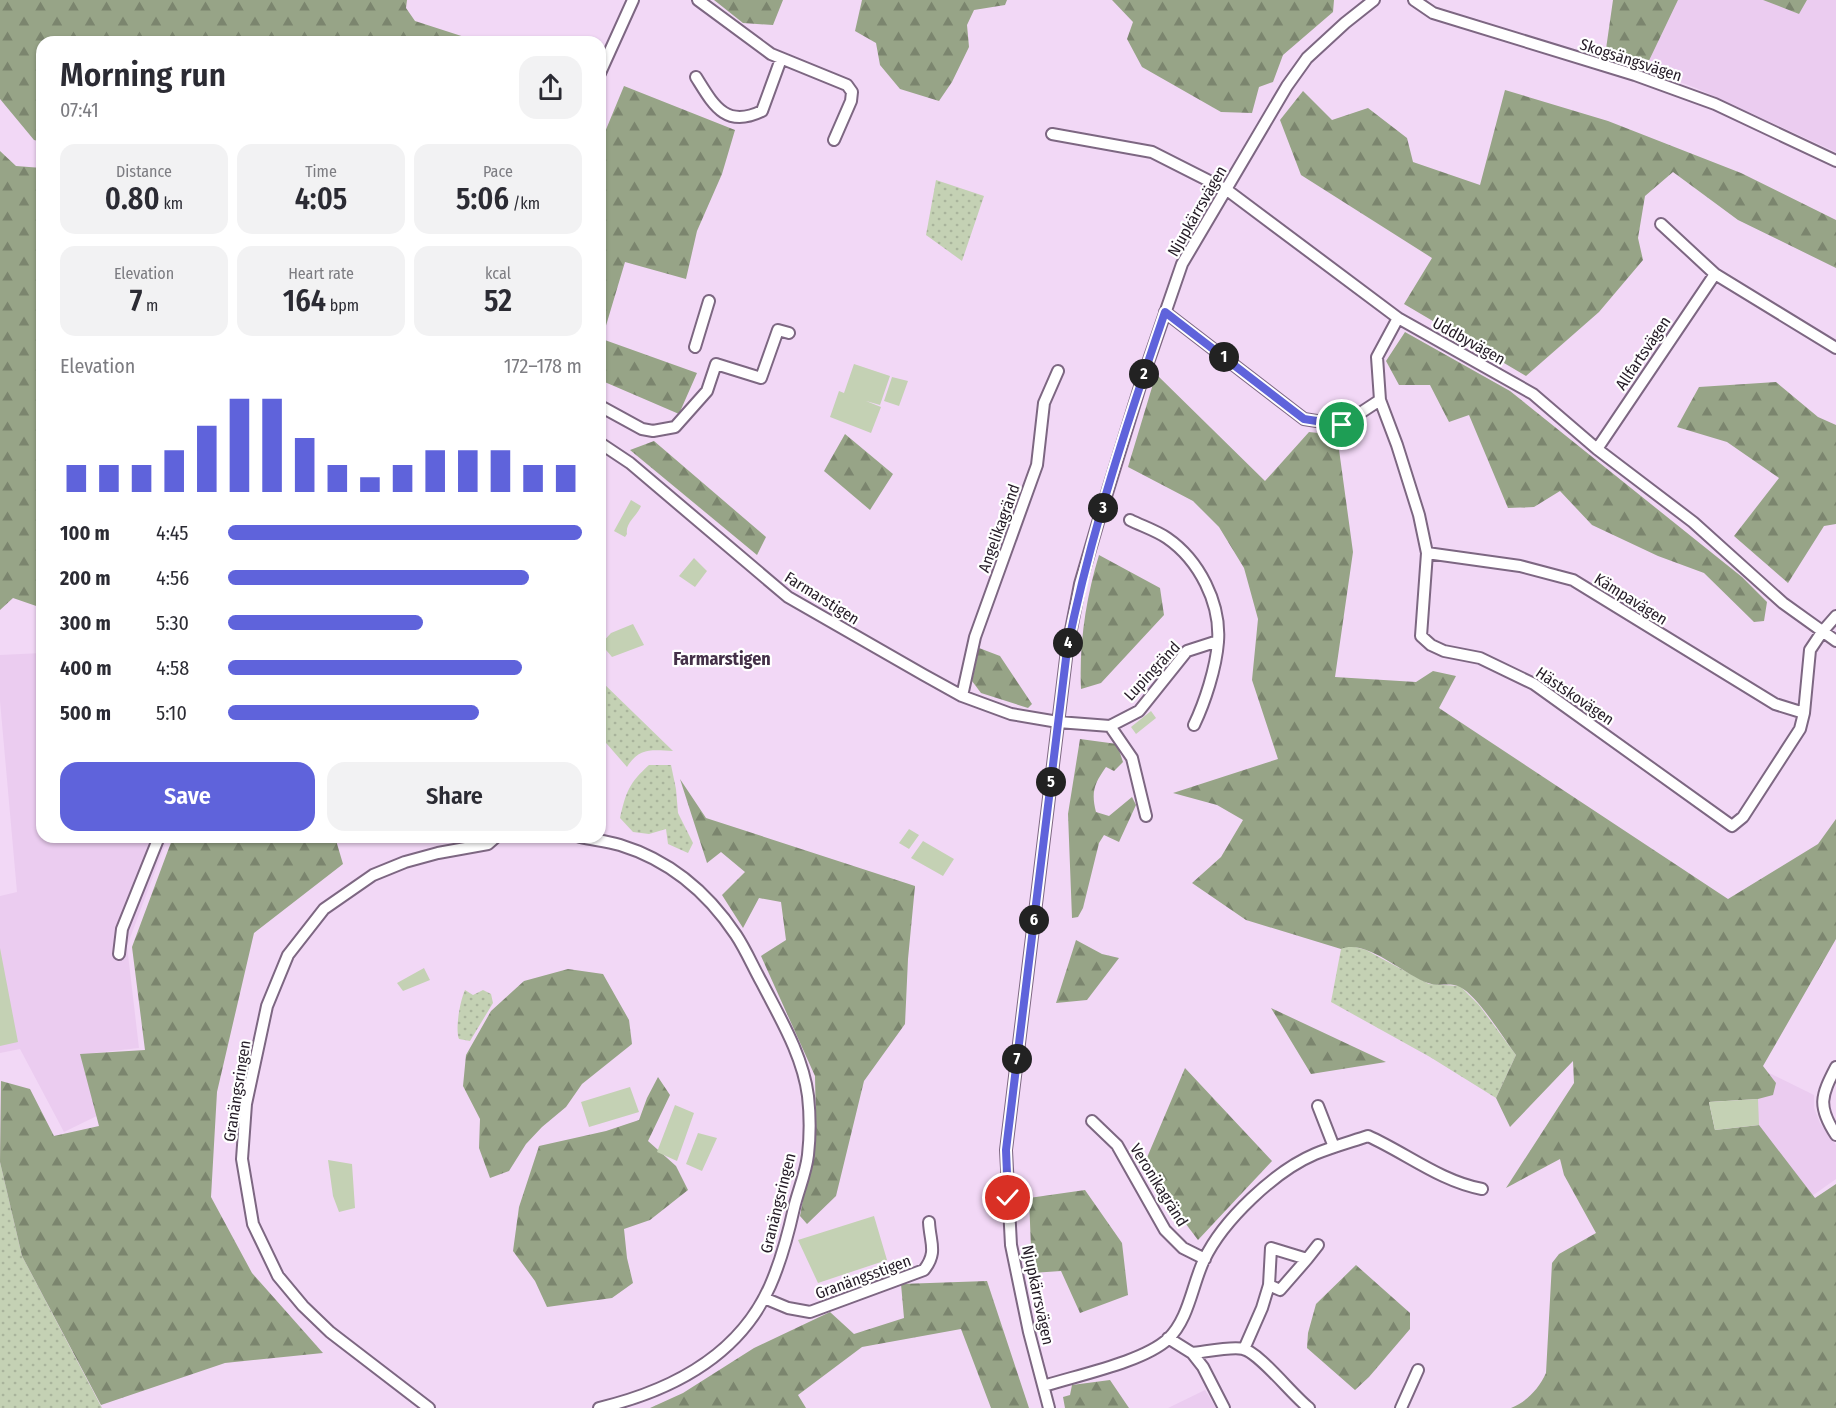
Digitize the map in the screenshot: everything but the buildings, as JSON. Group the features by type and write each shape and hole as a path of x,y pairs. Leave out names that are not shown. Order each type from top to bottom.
{"street":[{"path":"606,60 633,0"},
{"path":"698,0 781,59 847,85 852,92 850,101 834,140"},
{"name":"Njupkärrsvägen","path":"1049,1408 1029,1332 1011,1245 1006,1150 1067,650 1080,584 1142,380 1182,264 1287,86 1307,58 1374,0"},
{"name":"Skogsängsvägen","path":"1414,0 1433,13 1635,75 1715,104 1836,161"},
{"path":"696,77 715,107 726,114 744,117 762,111 781,59"},
{"name":"Uddbyvägen","path":"1052,134 1152,153 1227,190 1398,318 1533,394 1597,449 1693,522 1783,603 1836,641"},
{"path":"1661,224 1715,274 1836,348"},
{"name":"Allfartsvägen","path":"1597,449 1715,274"},
{"path":"694,347 709,302"},
{"path":"1165,312 1304,419 1342,425 1380,400"},
{"name":"Hästskovägen","path":"1398,318 1377,357 1380,400 1419,514 1427,553 1421,636 1431,645 1444,651 1480,658 1534,684 1732,826 1743,817 1800,729 1804,713 1810,650 1836,616"},
{"path":"606,409 642,429 653,431 675,428 707,392 716,364 761,378 778,330 789,333"},
{"name":"Angelikagränd","path":"962,696 975,637 1037,465 1044,404 1058,371"},
{"name":"Farmarstigen","path":"606,447 648,478 788,597 813,613 962,696 1011,714 1058,723"},
{"path":"1130,520 1167,538 1187,556 1199,572 1215,604 1218,641 1205,702 1194,726"},
{"name":"Kämpavägen","path":"1427,553 1520,566 1573,580 1775,704 1804,713"},
{"name":"Lupingränd","path":"1110,726 1139,711 1187,651 1218,641"},
{"path":"1058,723 1110,726 1132,758 1146,816"},
{"name":"Granängsringen","path":"599,1408 670,1385 713,1359 728,1346 759,1308 764,1298 783,1251 808,1156 808,1097 792,1042 736,935 692,883 662,863 620,845 606,842"},
{"path":"119,954 122,929 157,843"},
{"name":"Granängsringen","path":"429,1408 330,1332 303,1306 278,1276 253,1224 242,1159 246,1104 267,1006 288,955 324,909 377,873 438,853 489,843"},
{"path":"1836,1067 1824,1093 1823,1106 1826,1119 1836,1135"},
{"path":"1318,1106 1334,1147"},
{"name":"Veronikagränd","path":"1092,1121 1117,1146 1165,1230 1183,1248 1205,1259"},
{"path":"1044,1386 1146,1353 1168,1338 1183,1316 1205,1259 1238,1211 1291,1166 1314,1154 1368,1136 1437,1174 1466,1186 1482,1189"},
{"name":"Granängsstigen","path":"764,1298 788,1308 810,1312 924,1270 934,1250 929,1222"},
{"path":"1269,1285 1281,1290 1318,1245"},
{"path":"1244,1348 1262,1308 1269,1285 1271,1248 1307,1259"},
{"path":"1168,1338 1192,1353 1203,1367 1224,1408"},
{"path":"1192,1353 1244,1348 1257,1356 1309,1408"},
{"path":"1401,1408 1418,1370"}],"shaded area":[{"path":"1678,0 1763,0 1799,14 1807,0 1836,0 1836,152 1696,88 1645,69"},
{"path":"36,653 36,843 166,843 127,946 139,1048 94,1053 107,1111 64,1132 20,1049 0,1053 0,896 17,892 0,701 0,655"},
{"path":"1763,1070 1814,1095 1814,1108 1820,1123 1836,1145 1836,1179 1788,1213 1715,1130"},
{"path":"1205,1390 1216,1408 1168,1408"}],"green space":[{"path":"0,0 407,0 406,8 415,21 461,36 36,36 36,140 0,99"},
{"path":"714,0 783,0 773,25 743,23"},
{"path":"862,0 1007,0 1005,5 974,10 967,25 969,47 952,82 939,101 900,89 880,65 876,43 855,31"},
{"path":"1112,0 1334,0 1333,12 1283,55 1273,82 1259,87 1252,113 1221,112 1142,67 1127,39 1133,22"},
{"path":"1613,0 1678,0 1645,69 1606,49"},
{"path":"1763,0 1807,0 1799,14"},
{"path":"624,86 735,130 722,174 697,231 686,279 625,262 606,326 606,130"},
{"path":"1505,90 1608,121 1741,173 1836,220 1836,268 1738,220 1673,172 1645,196 1638,238 1643,260 1599,312 1526,376 1404,304 1432,258 1301,175 1280,120 1303,91 1332,120 1368,108 1407,138 1413,162 1480,185"},
{"path":"0,151 16,166 36,168 36,606 13,598 0,610"},
{"path":"936,180 984,196 962,261 926,235"},
{"path":"1405,332 1510,391 1742,577 1767,602 1764,621 1754,622 1704,573 1658,556 1592,525 1560,491 1534,507 1508,508 1469,415 1449,422 1430,385 1399,385 1386,361"},
{"path":"606,340 697,373 679,414 606,383"},
{"path":"854,364 890,376 880,405 866,401 881,407 871,433 830,417 839,391 844,393"},
{"path":"1156,374 1265,481 1309,432 1337,435 1353,552 1335,677 1416,682 1433,671 1456,676 1439,708 1728,899 1818,844 1836,819 1836,939 1763,1066 1776,1083 1773,1095 1758,1099 1709,1102 1715,1130 1759,1125 1815,1198 1836,1184 1836,1408 1511,1408 1532,1394 1546,1373 1552,1263 1559,1254 1596,1233 1564,1175 1560,1159 1506,1188 1574,1083 1573,1061 1510,1127 1496,1098 1516,1055 1482,1008 1467,992 1460,987 1436,985 1418,979 1385,959 1362,949 1351,947 1341,949 1246,920 1192,883 1221,857 1243,820 1217,805 1173,793 1278,759 1252,680 1258,619 1244,568 1219,527 1193,501 1128,467"},
{"path":"892,377 908,381 899,406 884,401"},
{"path":"1776,382 1818,417 1836,425 1836,524 1824,526 1788,583 1734,536 1779,478 1727,442 1677,427 1699,387"},
{"path":"845,434 893,474 870,510 824,471"},
{"path":"654,441 766,537 757,555 630,450"},
{"path":"631,500 641,506 629,523 625,537 614,531"},
{"path":"1099,555 1160,588 1164,615 1101,683 1081,689 1084,621"},
{"path":"694,558 707,571 695,587 679,576"},
{"path":"633,624 644,645 612,657 606,650 606,638 611,633"},
{"path":"979,648 1000,656 1032,704 1028,708 981,693 972,681"},
{"path":"606,686 673,751 647,751 636,756 627,767 606,743"},
{"path":"1151,711 1156,718 1136,734 1131,727"},
{"path":"1080,739 1117,744 1123,762 1114,771 1106,767 1099,778 1094,793 1096,812 1109,816 1132,797 1136,805 1119,842 1104,835 1099,843 1083,908 1078,917 1072,918 1068,814"},
{"path":"649,765 671,765 678,813 693,843 688,853 668,844 666,829 649,834 633,832 620,818 629,789"},
{"path":"680,779 706,818 915,886 905,1024 864,1081 836,1196 807,1224 800,1216 816,1127 815,1076 761,956 786,940 781,902 759,898 743,928 722,895 745,872 721,852 707,863"},
{"path":"909,829 919,835 909,849 899,843"},
{"path":"923,841 954,859 943,876 911,858"},
{"path":"171,843 337,843 343,864 254,933 217,1092 211,1197 252,1273 323,1353 225,1363 101,1405 22,1256 0,1162 1,1081 30,1089 54,1136 99,1126 80,1054 145,1050 132,947"},
{"path":"1076,940 1102,954 1119,958 1087,1000 1056,1003"},
{"path":"1348,945 1366,950 1429,984 1460,986 1479,1005 1516,1055 1496,1098 1430,1057 1331,1002 1341,949"},
{"path":"0,948 18,1042 0,1046"},
{"path":"424,968 430,980 403,991 397,983"},
{"path":"568,969 603,974 629,1020 632,1044 582,1084 566,1107 526,1144 509,1171 490,1178 479,1148 480,1119 463,1086 466,1055 491,1011 524,981"},
{"path":"465,990 473,995 483,990 491,994 493,1003 470,1041 459,1039 458,1034 461,1001"},
{"path":"1271,1008 1386,1062 1311,1074"},
{"path":"1185,1068 1272,1161 1198,1240 1143,1167"},
{"path":"658,1077 670,1095 648,1141 676,1166 688,1190 650,1220 624,1229 627,1258 633,1283 612,1298 547,1307 535,1281 513,1251 519,1207 539,1146 606,1131 639,1120"},
{"path":"630,1087 639,1112 589,1127 581,1102"},
{"path":"1758,1099 1759,1125 1715,1130 1709,1102"},
{"path":"675,1105 694,1113 677,1161 657,1152"},
{"path":"698,1133 717,1138 702,1171 686,1164"},
{"path":"328,1160 352,1164 355,1208 339,1212 333,1196"},
{"path":"0,1162 22,1256 102,1408 0,1408"},
{"path":"1085,1190 1122,1243 1128,1295 1080,1313 1061,1271 1032,1273 1029,1198"},
{"path":"874,1216 887,1260 818,1283 798,1240"},
{"path":"1356,1265 1410,1313 1410,1329 1355,1390 1307,1348 1308,1333 1316,1304"},
{"path":"987,1281 1029,1408 991,1408 961,1329 862,1347 798,1395 806,1408 650,1408 683,1393 754,1348 830,1312 854,1334 904,1318 901,1284"},
{"path":"1110,1380 1129,1408 1065,1408 1063,1397 1070,1395 1072,1385"}],"district":[{"name":"Farmarstigen","path":"722,659"}],"route":[{"path":"1008,1198 1006,1150 1067,650 1080,584 1165,312 1304,419 1342,425"}]}
